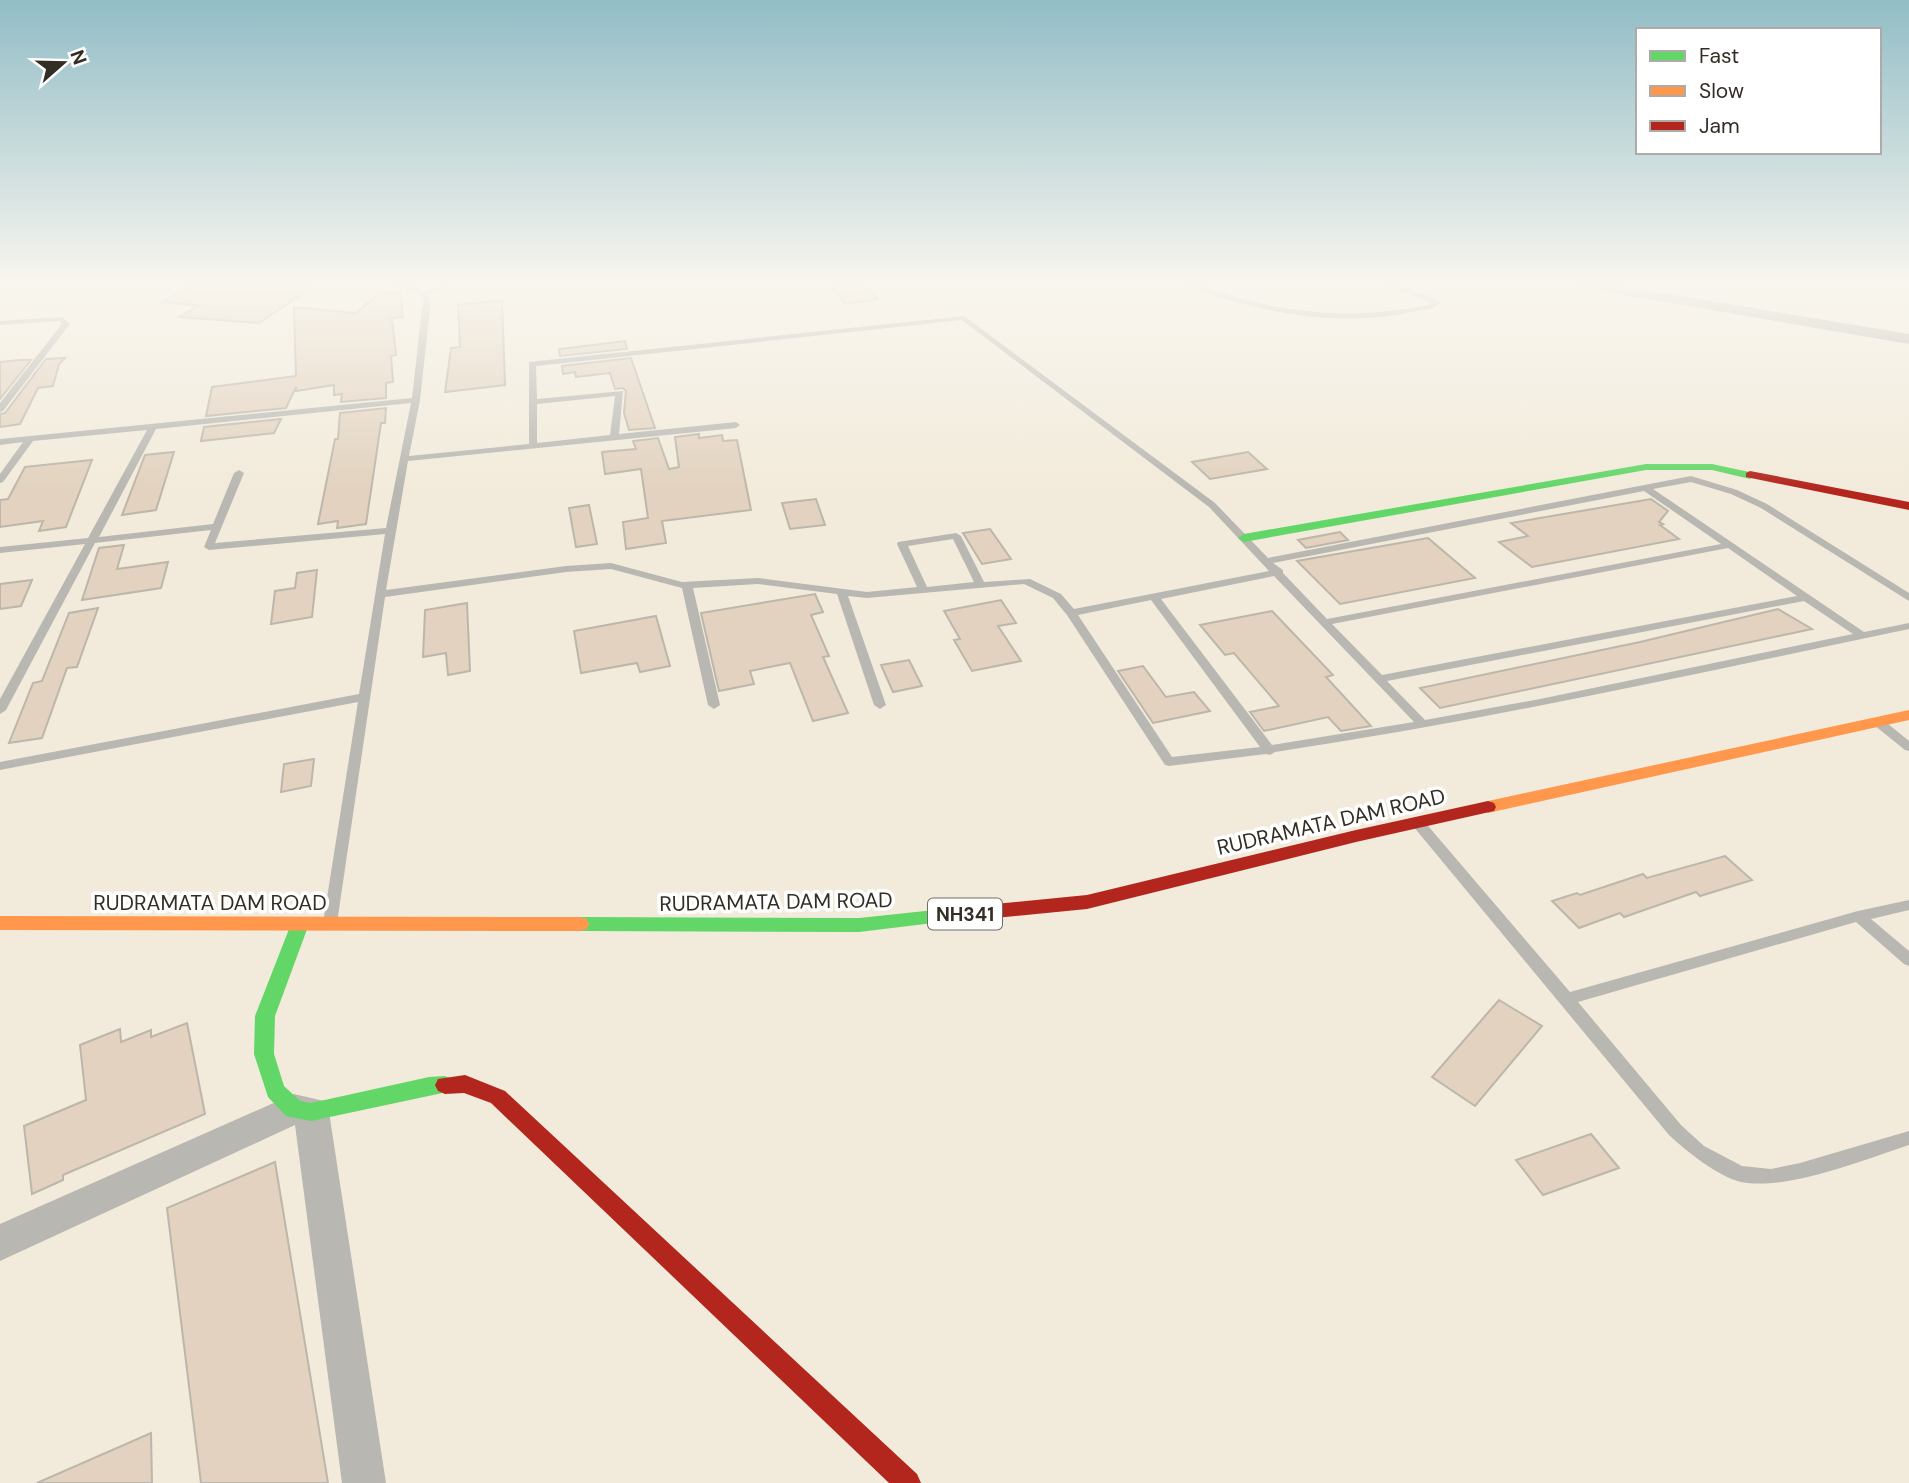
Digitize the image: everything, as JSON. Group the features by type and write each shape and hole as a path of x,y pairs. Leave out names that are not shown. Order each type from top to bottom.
{"main road":[{"path":"1244,538 1646,467 1712,467 1909,506"},
{"name":"RUDRAMATA DAM ROAD","path":"0,923 859,925 1087,902 1418,822 1909,715"},
{"path":"300,924 265,1016 264,1054 275,1091 303,1110 429,1086 465,1084 498,1097 908,1483"}],"street":[{"path":"0,1243 303,1110 364,1483"}],"lane":[{"path":"0,408 45,351"},
{"path":"330,924 363,697 382,594 390,531 416,400 421,351"},
{"path":"533,445 532,365 659,351"},
{"path":"1008,351 1212,505 1423,725"},
{"path":"533,402 620,393 614,436"},
{"path":"0,442 416,400"},
{"path":"404,459 736,425"},
{"path":"0,710 153,427"},
{"path":"0,480 30,439"},
{"path":"239,473 209,547 390,531"},
{"path":"1266,561 1691,479 1734,492 1764,506 1909,598"},
{"path":"1644,487 1863,636"},
{"path":"0,550 216,527"},
{"path":"923,590 901,544 956,537 981,585"},
{"path":"1326,622 1730,545"},
{"path":"382,594 566,569 611,566 687,585 758,581 867,595 1026,581 1057,596 1072,613 1169,762 1270,751 1423,725 1909,626"},
{"path":"1072,613 1279,572"},
{"path":"687,585 714,705"},
{"path":"841,592 880,705"},
{"path":"1154,597 1270,751"},
{"path":"1380,679 1806,597"},
{"path":"0,766 363,697"},
{"path":"1878,722 1909,747"},
{"path":"1418,822 1675,1130 1698,1151 1740,1174 1770,1177 1800,1171 1909,1138"},
{"path":"1567,999 1858,916 1909,905"},
{"path":"1858,916 1909,960"}],"building":[{"path":"295,351 396,351 396,355 391,356 393,382 386,383 386,398 341,402 342,394 334,395 334,385 296,391 296,387 286,408 206,416 212,387 296,376"},
{"path":"451,351 504,351 505,385 445,392"},
{"path":"559,351 606,351 560,356"},
{"path":"65,358 59,364 53,386 38,388 20,424 0,427 0,414 5,413 46,359"},
{"path":"631,358 655,428 629,430 624,413 626,391 623,388 615,389 610,373 576,377 575,372 563,374 562,366"},
{"path":"31,360 0,399 0,362"},
{"path":"386,408 385,423 381,423 366,524 337,528 338,521 318,524 335,439 338,439 340,413"},
{"path":"281,419 274,433 201,441 204,427"},
{"path":"699,434 699,438 722,435 723,441 737,440 751,510 662,521 666,543 626,549 623,522 648,518 641,469 605,474 602,452 636,449 633,441 658,438 669,469 679,467 675,437"},
{"path":"174,452 156,510 122,515 145,455"},
{"path":"1248,452 1267,469 1210,479 1192,462"},
{"path":"92,460 66,527 39,531 43,521 0,527 0,500 8,499 25,467"},
{"path":"816,499 825,525 790,529 782,503"},
{"path":"1651,499 1668,511 1659,522 1663,524 1660,525 1679,539 1532,567 1499,542 1528,536 1511,523"},
{"path":"589,505 597,544 576,547 569,508"},
{"path":"990,529 1011,559 982,564 963,533"},
{"path":"1340,532 1348,540 1306,548 1298,540"},
{"path":"1428,538 1475,578 1340,604 1297,561"},
{"path":"124,545 117,569 168,562 161,588 82,600 99,548"},
{"path":"317,570 312,617 271,624 275,591 295,588 297,573"},
{"path":"32,580 21,606 0,609 0,584"},
{"path":"815,594 823,612 811,615 829,656 823,657 848,713 813,721 790,663 750,671 754,684 719,691 701,613"},
{"path":"1001,600 1016,623 998,626 1021,661 972,671 954,640 960,639 944,611"},
{"path":"467,603 470,671 448,675 446,653 423,657 425,610"},
{"path":"98,608 77,667 67,668 42,738 9,743 33,683 42,681 69,613"},
{"path":"1778,609 1812,629 1440,708 1420,688 1640,642"},
{"path":"1272,611 1333,675 1326,677 1371,726 1341,731 1328,717 1264,731 1250,712 1279,706 1234,653 1225,655 1200,625"},
{"path":"656,616 670,666 640,672 637,663 581,673 574,631"},
{"path":"909,660 922,686 893,692 881,665"},
{"path":"1143,666 1166,697 1194,692 1210,711 1153,723 1118,671"},
{"path":"314,759 311,786 281,792 284,764"},
{"path":"1725,856 1752,880 1700,896 1696,892 1624,917 1620,913 1579,928 1552,901 1577,893 1580,895 1643,874 1647,878"},
{"path":"1499,1000 1542,1026 1475,1106 1432,1077"},
{"path":"187,1023 205,1114 63,1175 63,1180 32,1194 24,1126 86,1100 80,1045 120,1029 121,1042 151,1030 151,1037"},
{"path":"1591,1134 1619,1168 1543,1195 1516,1160"},
{"path":"275,1162 328,1483 201,1483 167,1208"},
{"path":"151,1433 152,1483 37,1483"}],"traffic: fast":[{"path":"1244,538 1646,467 1712,467 1750,475"},
{"path":"580,924 859,925 944,916"},
{"path":"300,924 265,1016 264,1054 275,1091 294,1109 311,1112 429,1086 445,1085"}],"traffic: slow":[{"path":"1488,807 1909,715"},
{"path":"0,923 580,924"}],"traffic: jam":[{"path":"1750,475 1909,506"},
{"path":"944,916 1087,902 1356,836 1488,807"},
{"path":"445,1085 465,1084 498,1097 908,1483"}]}
